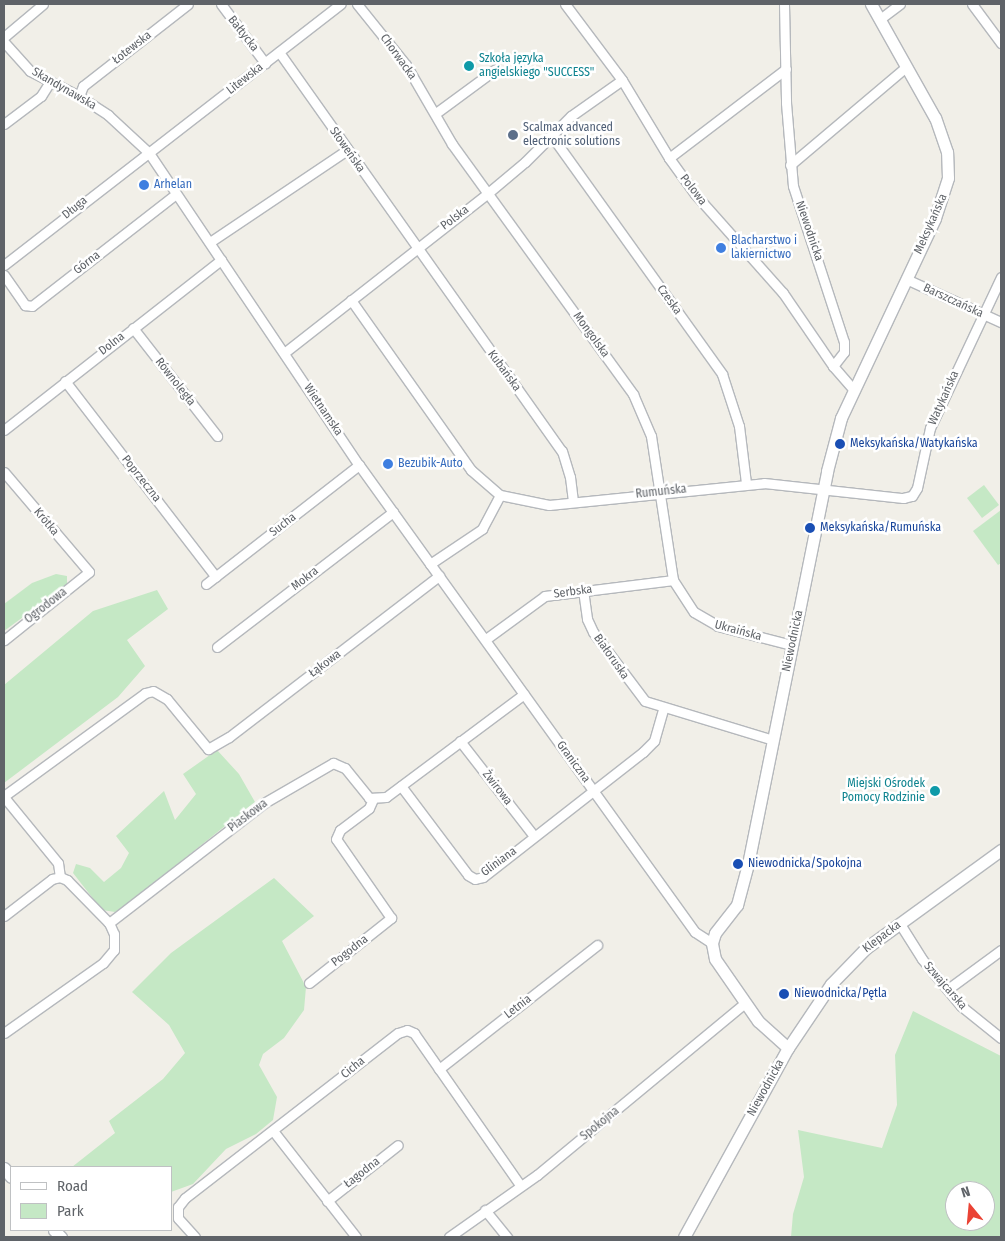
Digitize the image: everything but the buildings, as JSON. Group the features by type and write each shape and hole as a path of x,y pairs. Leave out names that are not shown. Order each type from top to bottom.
{"street":[{"path":"4,37 42,4"},
{"name":"Łotewska","path":"79,96 83,86 188,4"},
{"name":"Bałtycka","path":"221,4 266,63"},
{"name":"Litewska","path":"149,153 341,4"},
{"name":"Chorwacka","path":"357,4 406,65 452,144 488,193"},
{"name":"Polowa","path":"565,4 622,80 669,158 695,194 783,293 833,366"},
{"name":"Niewodnicka","path":"784,4 790,165 793,186 844,342 844,352 833,366"},
{"name":"Meksykańska","path":"853,389 942,201 948,172 947,152 940,129 880,18 870,4"},
{"path":"880,18 900,4"},
{"path":"972,4 1001,43"},
{"name":"Skandynawska","path":"4,42 30,71 49,83 79,96 133,135 149,153"},
{"name":"Słoweńska","path":"279,52 416,248"},
{"path":"790,165 906,67"},
{"path":"436,114 496,69"},
{"path":"669,158 786,69"},
{"name":"Polska","path":"284,353 488,193 526,162 551,135 622,80"},
{"path":"4,124 41,96 49,83"},
{"name":"Czeska","path":"551,135 722,374 739,426 746,483"},
{"path":"210,242 347,150"},
{"name":"Wietnamska","path":"149,153 360,465 439,576"},
{"name":"Długa","path":"4,265 107,182 149,153"},
{"name":"Mongolska","path":"488,193 633,394 651,436 659,492"},
{"name":"Górna","path":"4,275 25,305 32,306 176,194"},
{"name":"Kubańska","path":"416,248 562,451 570,477 573,502"},
{"name":"Dolna","path":"4,430 132,328 222,260"},
{"name":"Watykańska","path":"824,490 902,498 912,496 918,488 930,428 1001,277"},
{"name":"Barszczańska","path":"906,279 1001,322"},
{"name":"Rumuńska","path":"351,300 471,470 500,495 532,504 573,502 746,483 824,490"},
{"name":"Równoległa","path":"132,328 217,436"},
{"path":"833,366 853,389"},
{"name":"Poprzeczna","path":"65,381 216,577"},
{"name":"Niewodnicka","path":"684,1237 788,1048 770,1035 745,1003 715,959 712,944 715,933 739,898 834,442 853,389"},
{"name":"Sucha","path":"206,584 360,465"},
{"name":"Krótka","path":"4,472 89,572"},
{"name":"Ukraińska","path":"659,492 673,580 694,612 708,623 792,645"},
{"path":"430,564 482,529 500,495"},
{"name":"Mokra","path":"217,647 393,512"},
{"name":"Ogrodowa","path":"4,640 89,572"},
{"name":"Graniczna","path":"439,576 695,932 712,944"},
{"name":"Łąkowa","path":"4,797 145,693 153,691 167,699 208,749 229,737 439,576"},
{"name":"Serbska","path":"486,639 536,600 555,593 673,580"},
{"name":"Białoruska","path":"583,590 587,619 593,632 636,692 645,701 663,709 773,740"},
{"path":"373,798 386,796 401,786 524,694"},
{"path":"593,790 654,741 663,709"},
{"name":"Żwirowa","path":"460,741 534,836"},
{"name":"Piaskowa","path":"109,923 264,803 325,766 339,763 362,792 373,798"},
{"name":"Gliniana","path":"401,786 468,875 475,879 483,877 593,790"},
{"path":"4,797 58,863 60,877"},
{"name":"Pogodna","path":"309,983 391,918 336,839 340,830 369,808 373,798"},
{"name":"Klepacka","path":"788,1048 842,970 900,924 1001,850"},
{"path":"4,916 52,879 60,877 67,880 109,923 114,934 114,950 102,963 4,1033"},
{"name":"Szwajcarska","path":"900,924 922,959 948,989 981,1024 1001,1038"},
{"name":"Letnia","path":"439,1069 597,946"},
{"path":"948,989 1001,950"},
{"name":"Spokojna","path":"449,1237 520,1185 537,1176 632,1099 691,1045 745,1003"},
{"name":"Cicha","path":"195,1237 178,1218 178,1207 185,1198 274,1132 398,1033 407,1030 414,1033 520,1185"},
{"path":"274,1132 356,1237"},
{"name":"Łagodna","path":"327,1201 398,1145"},
{"path":"485,1210 507,1237"}],"green space":[{"path":"984,485 999,505 982,518 967,498"},
{"path":"1001,510 1001,563 998,565 973,531"},
{"path":"56,574 67,576 67,585 4,631 4,604 32,583"},
{"path":"157,590 168,609 127,640 145,666 118,697 4,783 4,685 93,611"},
{"path":"217,750 239,774 255,802 130,902 115,912 102,910 73,873 76,864 90,868 104,882 121,868 129,853 116,836 164,791 175,820 196,794 183,774"},
{"path":"274,878 314,916 282,941 306,987 304,1010 284,1038 263,1054 259,1065 277,1097 273,1120 256,1134 226,1149 193,1184 172,1192 172,1166 73,1166 115,1133 109,1121 163,1079 185,1053 169,1025 132,992 171,953"},
{"path":"913,1011 1001,1056 1001,1237 791,1237 793,1214 804,1177 798,1130 882,1148 897,1105 895,1055"}],"place":[{"name":"Szkoła języka angielskiego \"SUCCESS\"","path":"469,66"},
{"name":"Scalmax advanced electronic solutions","path":"513,135"},
{"name":"Arhelan","path":"144,185"},
{"name":"Blacharstwo i lakiernictwo","path":"721,248"},
{"name":"Meksykańska/Watykańska","path":"840,444"},
{"name":"Bezubik-Auto","path":"388,464"},
{"name":"Meksykańska/Rumuńska","path":"810,528"},
{"name":"Miejski Ośrodek Pomocy Rodzinie","path":"935,791"},
{"name":"Niewodnicka/Spokojna","path":"738,864"},
{"name":"Niewodnicka/Pętla","path":"784,994"}]}
